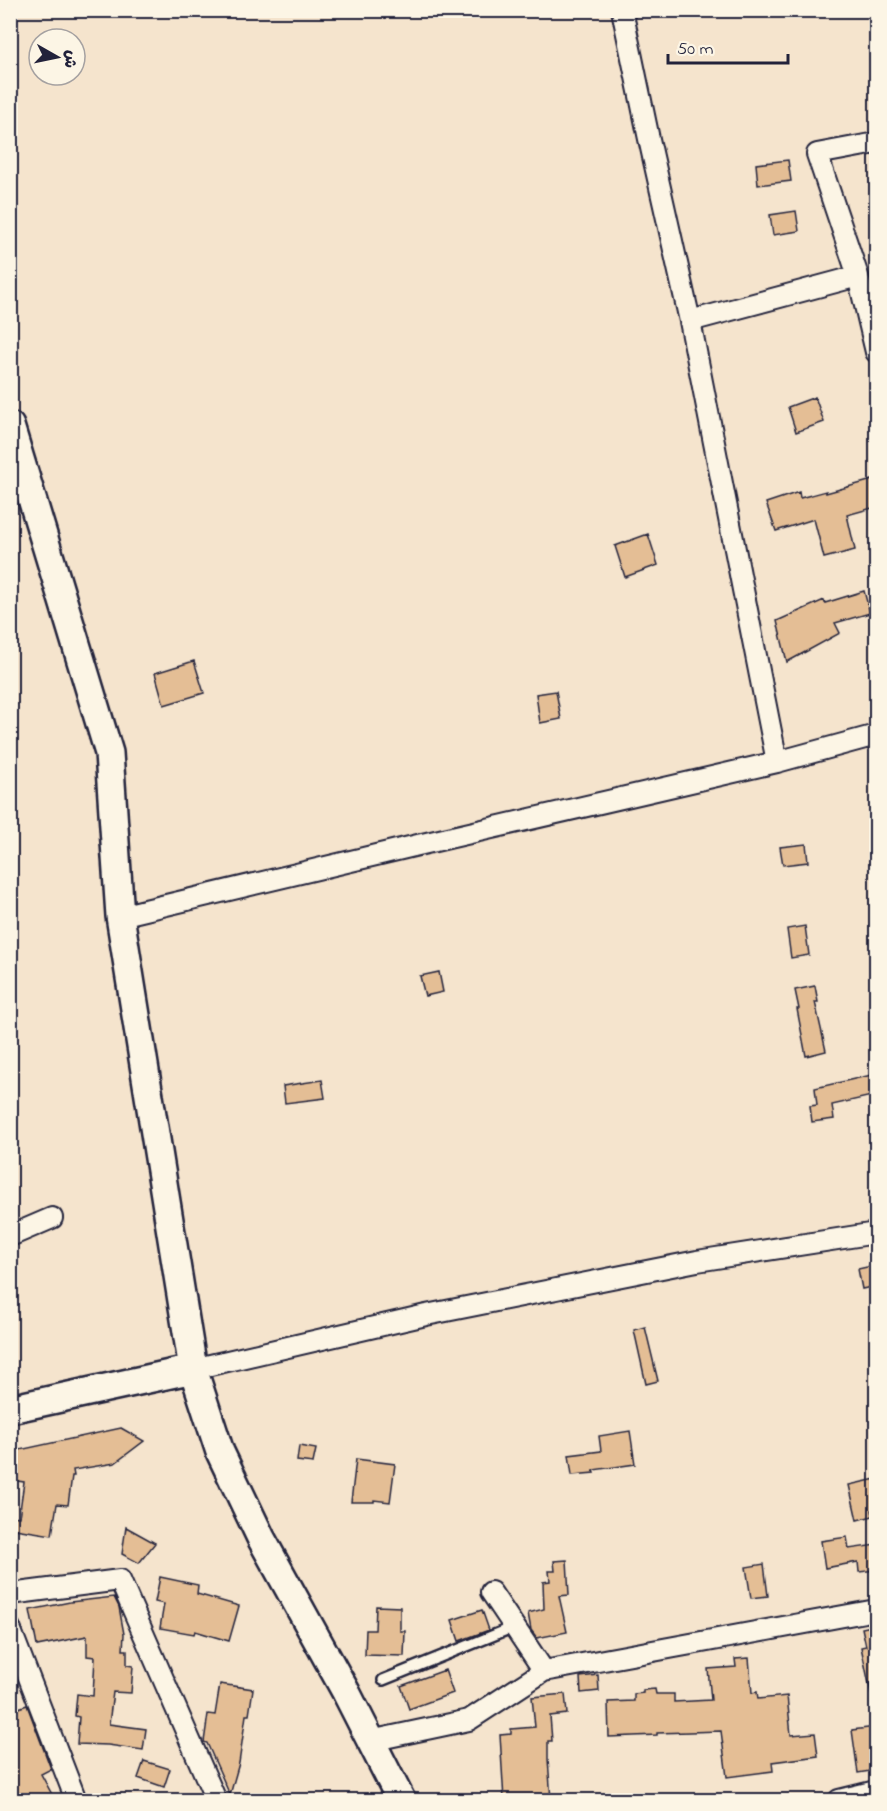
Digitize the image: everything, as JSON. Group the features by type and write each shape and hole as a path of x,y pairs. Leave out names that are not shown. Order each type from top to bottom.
{"street":[{"path":"622,10 690,321 777,762"},
{"path":"876,143 818,154 858,276 876,352"},
{"path":"690,321 858,276"},
{"path":"12,437 109,753 120,916 193,1369 220,1452 261,1538 346,1692 400,1800"},
{"path":"120,916 777,762 876,735"},
{"path":"10,1236 52,1218"},
{"path":"10,1409 437,1313 697,1261 876,1233"},
{"path":"10,1594 120,1580 216,1800"},
{"path":"491,1592 544,1671"},
{"path":"370,1741 469,1720 544,1671 876,1610"},
{"path":"10,1628 76,1800"},
{"path":"839,1800 876,1791"}],"lane":[{"path":"383,1680 514,1627"}],"building":[{"path":"788,160 791,181 758,185 756,164"},
{"path":"796,211 799,231 773,235 770,215"},
{"path":"815,397 824,422 796,432 788,407"},
{"path":"876,479 876,507 847,515 855,550 824,558 814,519 776,531 766,503 799,492 800,498"},
{"path":"648,534 658,565 625,577 615,546"},
{"path":"864,591 870,613 835,623 840,633 787,662 777,621 824,600 825,603"},
{"path":"194,661 204,693 164,705 155,673"},
{"path":"556,691 561,719 540,723 536,694"},
{"path":"806,844 808,862 783,865 780,847"},
{"path":"805,926 809,955 791,958 787,929"},
{"path":"439,972 443,992 425,996 420,976"},
{"path":"815,986 818,1002 815,1002 826,1051 806,1056 795,990"},
{"path":"876,1074 876,1095 832,1105 834,1119 812,1122 810,1106 817,1105 815,1088"},
{"path":"322,1080 325,1098 285,1103 283,1086"},
{"path":"876,1265 876,1286 862,1289 858,1269"},
{"path":"645,1327 658,1381 646,1384 634,1330"},
{"path":"121,1428 144,1441 115,1463 73,1470 74,1476 72,1476 68,1505 57,1504 52,1535 15,1529 12,1516 19,1517 24,1482 10,1480 10,1452"},
{"path":"630,1431 635,1464 593,1470 594,1473 572,1475 569,1455 601,1451 599,1436"},
{"path":"299,1446 316,1449 313,1463 297,1461"},
{"path":"356,1459 395,1464 390,1502 374,1500 374,1502 351,1502"},
{"path":"876,1479 876,1509 872,1510 873,1516 857,1520 849,1485"},
{"path":"126,1527 155,1543 139,1563 122,1554"},
{"path":"847,1537 849,1549 876,1545 876,1570 859,1572 858,1562 825,1568 821,1541"},
{"path":"567,1560 569,1595 559,1596 567,1632 537,1638 531,1630 528,1613 544,1609 543,1582 550,1581 549,1571 555,1571 554,1561"},
{"path":"764,1564 768,1596 751,1598 746,1567"},
{"path":"160,1577 198,1585 197,1594 239,1606 229,1641 195,1631 194,1634 160,1628 164,1604 155,1602"},
{"path":"114,1597 119,1607 124,1634 123,1650 127,1650 127,1665 133,1666 131,1693 113,1692 109,1724 146,1729 143,1750 108,1745 77,1744 79,1717 75,1716 77,1694 93,1696 95,1657 87,1656 87,1636 37,1646 30,1610"},
{"path":"376,1606 400,1607 400,1631 405,1631 404,1656 365,1655 366,1630 375,1630"},
{"path":"482,1610 489,1630 459,1641 452,1620"},
{"path":"876,1625 876,1692 871,1693 861,1647 866,1646 862,1628"},
{"path":"749,1658 752,1693 757,1692 758,1699 787,1696 791,1735 815,1733 818,1756 772,1762 773,1771 727,1777 721,1731 609,1737 608,1702 634,1701 634,1694 643,1693 643,1690 655,1689 656,1694 674,1694 674,1702 711,1700 708,1669 736,1667 735,1659"},
{"path":"445,1670 453,1693 409,1709 401,1686"},
{"path":"598,1675 599,1691 581,1693 580,1677"},
{"path":"220,1684 253,1689 249,1715 246,1715 239,1763 230,1795 207,1743 204,1742 208,1714 215,1715"},
{"path":"565,1694 567,1714 550,1716 552,1741 548,1741 548,1759 551,1800 504,1800 500,1735 511,1734 511,1729 535,1727 532,1697"},
{"path":"27,1705 51,1769 41,1774 55,1800 17,1800 10,1788 10,1711"},
{"path":"876,1727 876,1770 858,1773 852,1730"},
{"path":"144,1761 170,1769 164,1787 138,1778"}]}
